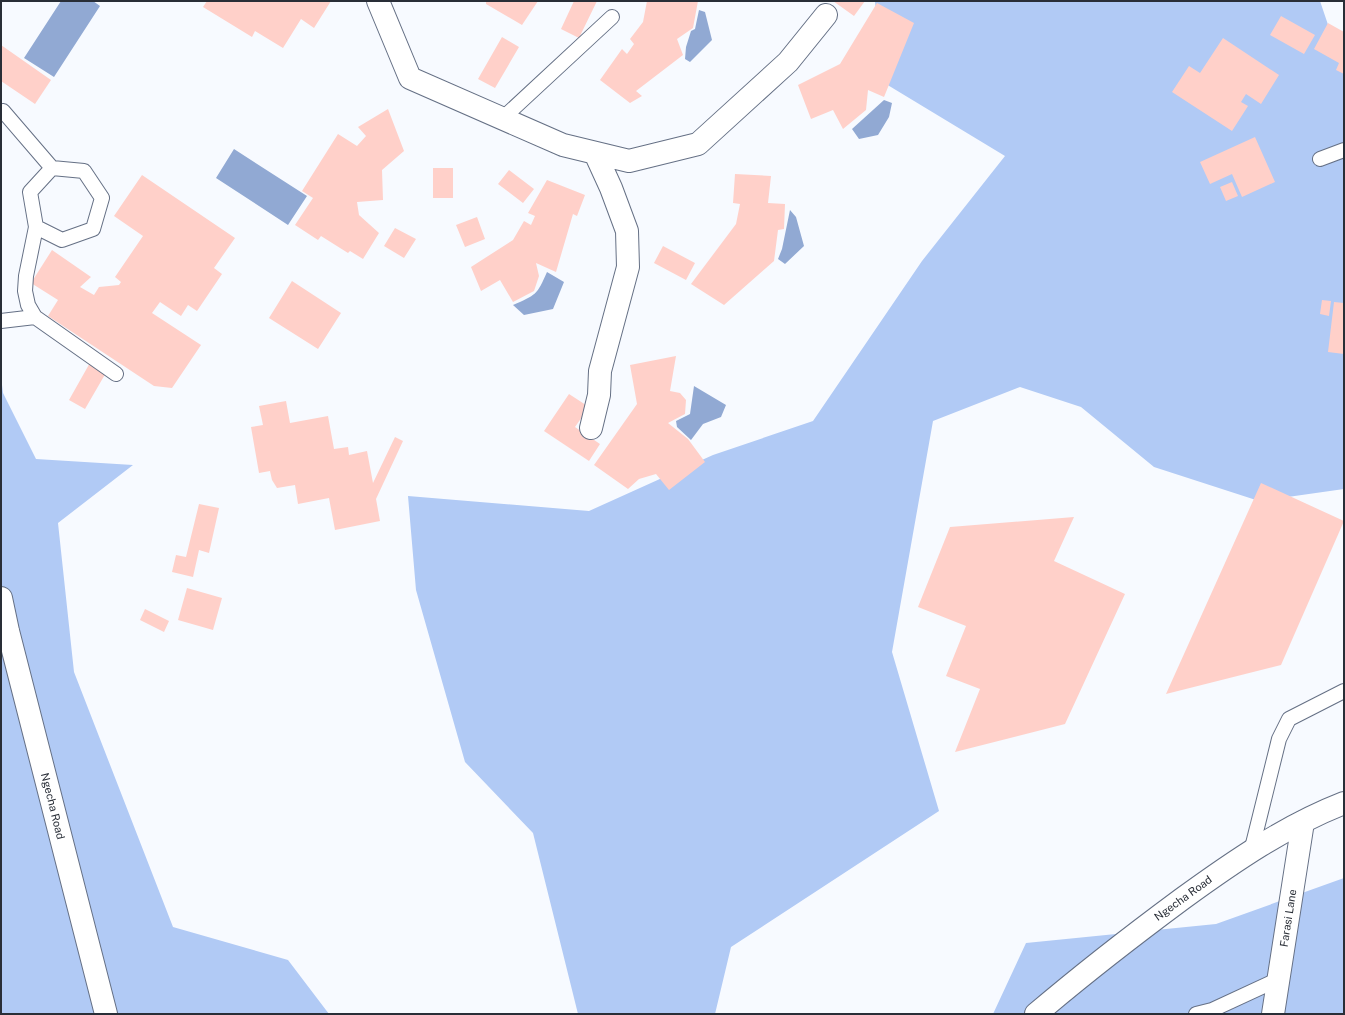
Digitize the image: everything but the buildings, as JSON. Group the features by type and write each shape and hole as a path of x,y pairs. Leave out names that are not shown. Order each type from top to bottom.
{"street":[{"path":"378,1 410,78 563,145 629,161 698,144 788,62 826,15"},
{"path":"591,428 599,395 600,371 628,267 627,231 611,188 595,153"},
{"name":"Ngecha Road","path":"1,598 10,639 106,1014"},
{"name":"Ngecha Road","path":"1036,1014 1147,925 1251,852 1276,836 1344,803"},
{"name":"Farasi Lane","path":"1273,1014 1303,822"}],"lane":[{"path":"502,119 612,16"},
{"path":"3,111 52,168 84,171 102,198 93,229 62,240 36,227"},
{"path":"1320,159 1344,150"},
{"path":"52,168 30,192 36,227 26,276 25,290 28,305 35,317 116,374"},
{"path":"1,321 35,317"},
{"path":"1251,852 1279,739 1289,719 1344,691"},
{"path":"1196,1014 1211,1012 1278,980"}],"shaded area":[{"path":"61,1 93,1 100,6 54,77 24,58"},
{"path":"875,1 1320,1 1344,72 1344,489 1259,501 1154,467 1081,407 1020,387 933,421 892,652 939,811 731,947 715,1014 578,1014 533,833 465,762 416,590 408,496 589,511 713,455 813,421 922,261 1005,156 881,81"},
{"path":"699,10 705,12 712,40 690,62 685,59 686,47 691,31 695,29"},
{"path":"884,100 892,103 889,117 878,135 859,139 852,129"},
{"path":"234,149 307,196 288,225 216,178"},
{"path":"790,210 796,217 804,246 785,264 778,259 782,249"},
{"path":"547,272 564,282 553,309 524,315 513,305 527,299 535,293 541,285"},
{"path":"1,377 3,393 36,459 133,465 58,523 74,672 173,927 288,960 329,1014 1,1014"},
{"path":"694,386 726,405 721,417 703,424 691,440 677,427 676,421 690,414"},
{"path":"1344,878 1344,1014 993,1014 1026,943 1216,924"}]}
